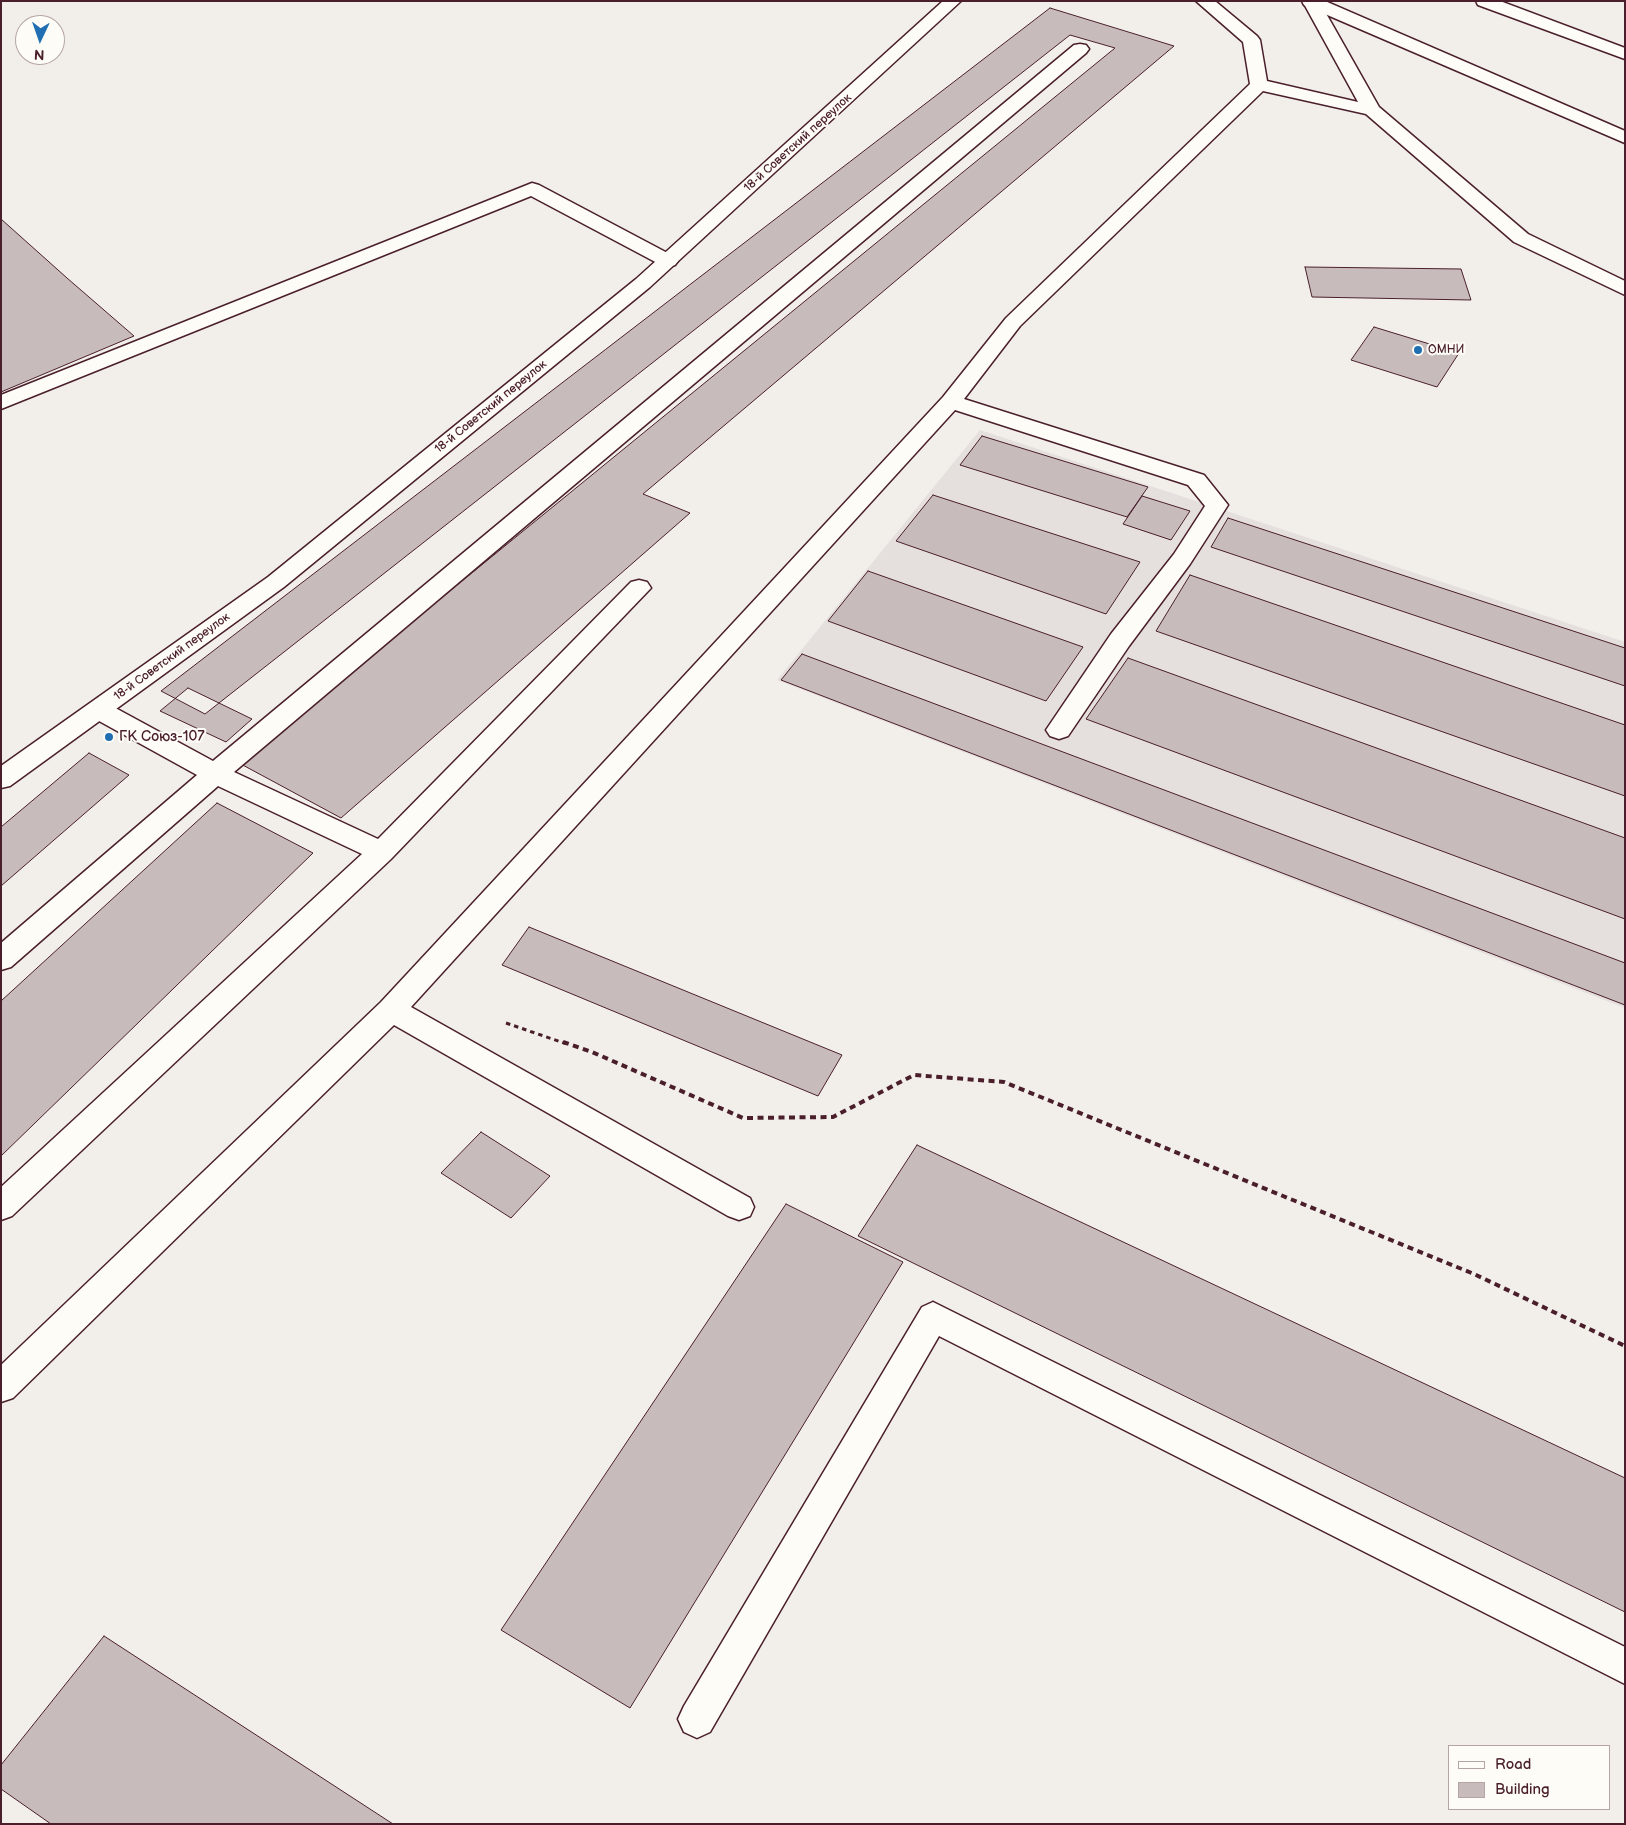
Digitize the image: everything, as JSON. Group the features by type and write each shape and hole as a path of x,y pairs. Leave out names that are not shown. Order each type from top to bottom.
{"street":[{"name":"18-й Советский переулок","path":"1,779 276,582 643,283 953,1"},
{"path":"1204,1 1251,40 1259,85"},
{"path":"1311,1 1372,110 1521,238 1625,288"},
{"path":"1311,1 1625,138"},
{"path":"1484,1 1625,54"},
{"path":"1,959 215,774 1080,49"},
{"path":"1259,85 1372,110"},
{"path":"1,1387 391,1010 951,402 1013,322 1259,85"},
{"path":"1,403 532,189 668,261"},
{"path":"951,402 1196,480 1217,504 1182,559 1120,640 1059,730"},
{"path":"1,1207 382,852 640,588"},
{"path":"99,710 215,774 382,852"},
{"path":"391,1010 739,1207"},
{"path":"697,1718 933,1317 1625,1666"}],"path":[{"path":"501,1021 592,1052 743,1118 833,1117 914,1075 1004,1082 1474,1274 1625,1346"}],"shaded area":[{"path":"980,430 1625,642 1625,1008 777,680"}],"building":[{"path":"1050,8 1174,46 643,494 690,513 341,818 239,763 1115,48 1070,35 205,714 161,691"},
{"path":"1,219 67,278 134,336 1,392"},
{"path":"1305,267 1461,269 1471,300 1312,297"},
{"path":"1374,327 1459,353 1437,387 1351,360"},
{"path":"982,436 1148,487 1127,517 960,465"},
{"path":"933,495 1140,562 1106,614 896,541"},
{"path":"1142,496 1190,511 1171,540 1123,524"},
{"path":"1228,518 1625,648 1625,686 1211,547"},
{"path":"868,571 1083,647 1046,701 828,621"},
{"path":"1190,575 1625,725 1625,796 1156,631"},
{"path":"802,654 1625,963 1625,1005 781,680"},
{"path":"1128,658 1625,838 1625,919 1086,719"},
{"path":"188,688 252,719 226,742 160,711"},
{"path":"89,753 129,775 1,886 1,827"},
{"path":"217,803 313,853 1,1156 1,1001"},
{"path":"529,927 842,1055 818,1096 502,965"},
{"path":"481,1132 550,1176 511,1218 441,1173"},
{"path":"917,1145 1625,1478 1625,1612 858,1236"},
{"path":"786,1204 903,1262 630,1708 501,1630"},
{"path":"104,1636 393,1824 51,1824 1,1789 1,1765"}],"place":[{"name":"ОМНИ","path":"1418,350"},
{"name":"ГК Союз-107","path":"109,737"}]}
